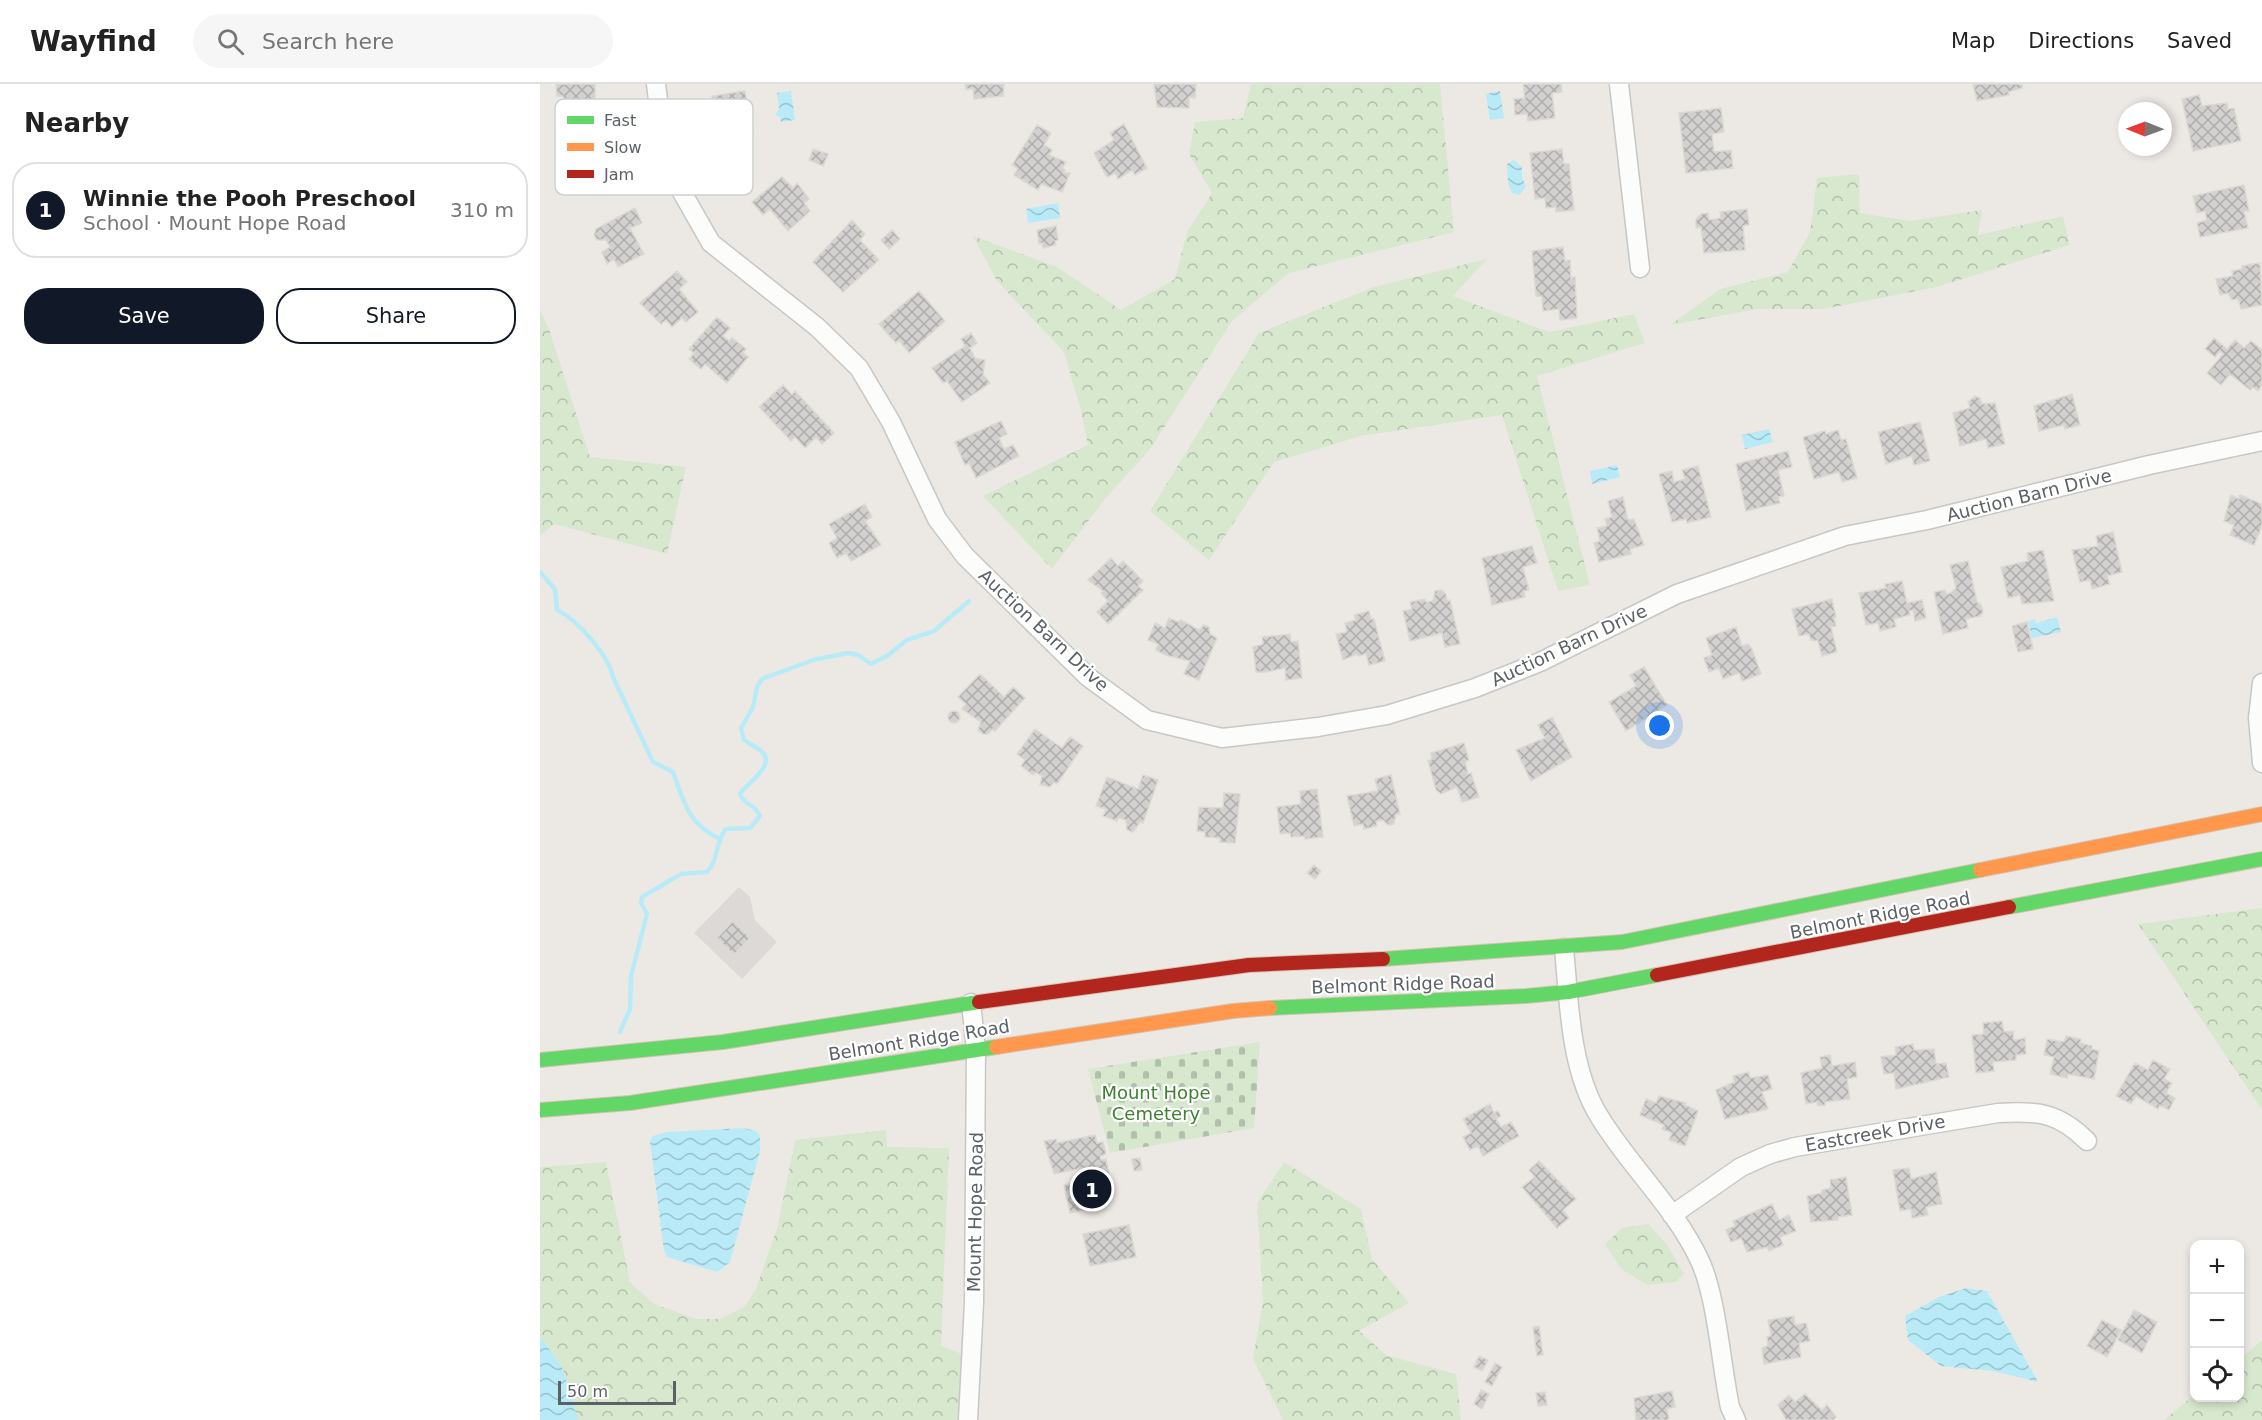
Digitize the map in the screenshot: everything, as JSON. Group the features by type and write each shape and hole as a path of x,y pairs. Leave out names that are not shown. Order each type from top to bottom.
{"main road":[{"name":"Belmont Ridge Road","path":"540,1060 723,1042 971,1003 1249,965 1564,948 1622,942 2262,814"},
{"name":"Belmont Ridge Road","path":"540,1110 630,1103 976,1048 1233,1011 1292,1005 1526,997 1568,992 2262,859"}],"street":[{"name":"Auction Barn Drive","path":"656,84 658,99"},
{"path":"1619,84 1640,268"},
{"name":"Auction Barn Drive","path":"684,195 711,243 817,327 860,368 891,422 938,519 965,556 1089,677 1147,720 1222,738 1318,728 1387,715 1475,687 1540,662 1677,594 1845,536 1927,520 2149,465 2262,441"},
{"path":"2262,683 2258,718 2262,763"},
{"path":"1564,948 1568,992 1581,1069 1597,1114 1672,1215 1701,1264 1708,1289 1728,1396 1736,1420"},
{"name":"Mount Hope Road","path":"968,1420 974,1303 976,1048 971,1003"},
{"name":"Eastcreek Drive","path":"1672,1215 1741,1167 1795,1147 1998,1113 2030,1112 2059,1118 2087,1141"}],"shaded area":[{"path":"739,887 750,897 755,920 777,942 742,979 694,933"}],"green space":[{"path":"1251,84 1440,84 1454,232 1289,273 1232,321 1151,448 1105,499 1052,569 983,496 1088,445 1081,411 1064,352 997,281 973,236 1057,267 1121,310 1175,279 1187,232 1212,193 1189,154 1195,122 1243,118"},
{"path":"1859,174 1860,213 1910,221 1982,210 1978,235 2063,216 2070,245 1937,287 1824,309 1758,309 1670,325 1720,289 1788,272 1810,232 1817,178"},
{"path":"1487,259 1453,296 1549,332 1634,314 1645,343 1537,376 1590,585 1558,591 1502,415 1361,436 1274,462 1209,560 1150,511 1259,333 1374,287"},
{"path":"540,310 549,329 590,457 686,467 667,554 554,524 540,536"},
{"path":"2262,908 2262,1110 2138,924"},
{"name":"Mount Hope Cemetery","path":"1260,1042 1254,1128 1110,1153 1088,1069"},
{"path":"886,1130 887,1147 949,1148 941,1346 965,1355 959,1420 578,1420 562,1367 540,1337 540,1167 606,1162 630,1282 654,1304 697,1319 720,1319 744,1307 756,1289 778,1225 795,1140"},
{"path":"1284,1162 1361,1209 1372,1259 1409,1303 1359,1331 1386,1355 1456,1374 1461,1420 1283,1420 1253,1359 1263,1301 1257,1203"},
{"path":"1648,1224 1666,1243 1684,1274 1676,1282 1647,1285 1621,1269 1605,1244 1622,1228"},
{"path":"2262,1340 2262,1420 2164,1420 2190,1398 2190,1402 2244,1402 2244,1356"}],"water":[{"path":"791,91 795,120 781,122 780,117 775,115 779,109 777,93"},
{"path":"1500,91 1504,118 1490,120 1486,94"},
{"path":"1514,160 1522,167 1522,178 1526,186 1520,195 1512,193 1508,184 1507,164"},
{"path":"1058,203 1060,218 1028,223 1026,209"},
{"path":"1769,429 1773,442 1745,449 1742,435"},
{"path":"1617,465 1620,477 1592,484 1590,471"},
{"path":"2057,617 2061,632 2032,638 2028,621 2035,619 2036,623"},
{"path":"744,1128 756,1131 760,1136 760,1151 730,1262 717,1272 667,1257 664,1251 650,1141 653,1136 667,1132"},
{"path":"1966,1288 1987,1291 2038,1382 1993,1371 1941,1366 1908,1340 1905,1316 1939,1297"},
{"path":"540,1337 562,1367 578,1420 540,1420"}],"building":[{"path":"556,84 595,84 595,99 563,99 563,96 557,96"},
{"path":"965,84 1004,84 1003,96 974,99 973,89 966,89"},
{"path":"1154,84 1196,84 1195,98 1189,97 1189,108 1157,107"},
{"path":"1523,84 1561,84 1562,92 1552,93 1555,118 1528,121 1527,114 1515,115 1514,99 1525,98"},
{"path":"1973,84 2022,84 2022,88 2008,92 2009,95 1977,101"},
{"path":"745,91 746,99 713,99 712,96"},
{"path":"2199,95 2202,106 2227,103 2228,109 2234,108 2241,141 2193,151 2182,99"},
{"path":"1721,108 1724,132 1712,134 1714,152 1731,150 1733,168 1686,173 1679,113"},
{"path":"1124,124 1147,168 1135,175 1132,170 1118,179 1115,173 1107,177 1094,153 1114,140 1110,133"},
{"path":"1037,125 1051,133 1044,145 1052,150 1049,155 1066,162 1062,168 1065,170 1063,173 1070,173 1062,192 1041,184 1038,190 1014,175 1018,169 1012,165"},
{"path":"813,149 828,154 823,166 809,160"},
{"path":"1562,149 1564,164 1569,164 1574,210 1556,212 1556,207 1546,208 1545,198 1535,199 1530,153"},
{"path":"782,177 793,188 797,183 809,199 804,203 810,211 788,231 770,209 763,215 752,202"},
{"path":"2244,185 2249,211 2244,211 2248,228 2200,237 2197,223 2207,220 2205,211 2197,213 2193,196"},
{"path":"635,208 642,223 630,228 644,254 618,267 614,259 607,264 602,252 610,247 606,240 597,240 594,235 596,229"},
{"path":"1747,209 1749,225 1743,226 1745,250 1704,253 1701,227 1696,228 1696,219 1701,214 1708,213 1709,220 1721,218 1720,212"},
{"path":"852,220 865,234 860,240 879,260 843,292 813,262"},
{"path":"1056,226 1058,240 1055,241 1056,245 1043,248 1042,243 1039,244 1037,230"},
{"path":"892,230 900,239 889,249 881,240"},
{"path":"1563,247 1565,261 1570,260 1571,278 1575,277 1577,318 1560,320 1559,309 1543,311 1542,296 1536,296 1532,251"},
{"path":"2260,263 2262,305 2241,309 2238,299 2232,300 2228,293 2220,295 2216,279 2233,276 2232,271 2242,269 2242,266"},
{"path":"677,271 687,282 679,289 698,312 686,322 682,318 672,327 666,320 661,324 640,303"},
{"path":"919,291 945,321 909,353 899,340 896,343 879,324"},
{"path":"717,317 730,328 723,336 729,341 732,338 746,349 743,353 748,357 727,383 705,364 701,369 689,359 694,353 689,349"},
{"path":"971,333 977,343 970,348 975,358 985,360 983,374 990,383 962,402 947,381 943,383 932,368 965,346 961,339"},
{"path":"2214,338 2227,349 2235,340 2244,348 2251,341 2262,350 2262,385 2258,391 2253,387 2250,390 2230,374 2221,385 2207,373 2223,354 2220,351 2215,357 2205,349"},
{"path":"783,385 792,395 795,391 834,433 822,444 816,437 805,448 795,437 791,441 759,407"},
{"path":"2072,394 2080,425 2065,429 2064,425 2039,431 2034,406"},
{"path":"1975,396 1980,398 1982,404 1995,403 2005,444 1988,448 1986,439 1960,446 1953,413 1970,408 1968,402"},
{"path":"1001,421 1007,434 999,438 1004,449 1013,445 1019,456 976,478 969,463 965,465 955,442"},
{"path":"1920,422 1930,461 1914,465 1912,456 1886,464 1878,432"},
{"path":"1838,430 1841,440 1846,439 1857,478 1842,482 1839,472 1814,479 1803,437"},
{"path":"1788,451 1792,467 1778,470 1784,496 1778,497 1780,503 1746,511 1736,464"},
{"path":"1698,466 1711,517 1687,523 1686,519 1672,522 1659,474 1672,471 1674,482 1685,479 1682,470"},
{"path":"2231,495 2239,499 2240,495 2262,504 2262,526 2254,545 2230,535 2234,525 2224,521"},
{"path":"1623,497 1628,520 1634,519 1644,545 1630,549 1631,554 1599,562 1594,543 1600,541 1597,528 1607,526 1605,519 1612,517 1608,501"},
{"path":"865,504 872,517 865,521 881,545 851,561 846,553 837,558 829,543 837,538 829,524"},
{"path":"2113,532 2122,572 2107,576 2110,584 2092,589 2090,580 2080,582 2072,550 2098,546 2096,536"},
{"path":"1532,546 1537,563 1523,567 1529,590 1524,591 1525,597 1492,605 1482,558"},
{"path":"2043,550 2054,601 2022,604 2020,595 2008,598 2001,567 2028,561 2027,553"},
{"path":"1111,558 1118,566 1123,561 1143,581 1138,586 1143,590 1108,624 1097,612 1108,601 1101,593 1103,591 1088,580"},
{"path":"1968,561 1977,602 1981,605 1983,612 1980,616 1966,619 1968,628 1943,634 1934,592 1945,590 1946,594 1951,593 1956,588 1950,565"},
{"path":"1902,581 1907,603 1922,600 1926,618 1915,621 1913,610 1909,611 1910,615 1894,619 1896,627 1880,631 1878,623 1866,625 1859,593 1886,588 1885,584"},
{"path":"1441,590 1446,594 1447,601 1450,600 1460,644 1445,647 1442,633 1410,641 1403,611 1412,609 1410,602 1425,599 1426,602 1433,601 1435,591"},
{"path":"1832,599 1836,626 1831,627 1837,652 1822,656 1818,641 1811,640 1809,634 1799,636 1792,609"},
{"path":"1369,611 1371,619 1374,619 1385,661 1369,665 1366,654 1358,656 1357,654 1343,660 1336,634 1347,632 1345,623 1356,620 1354,615"},
{"path":"1169,618 1178,622 1181,620 1199,630 1204,625 1209,627 1210,634 1217,638 1199,680 1184,674 1190,661 1165,655 1156,650 1158,644 1148,640 1155,623 1165,628"},
{"path":"2027,622 2033,649 2018,652 2012,626"},
{"path":"1736,627 1742,646 1748,644 1752,649 1761,674 1742,681 1739,673 1723,679 1719,668 1709,672 1704,658 1712,655 1706,638"},
{"path":"1290,634 1291,642 1298,641 1302,678 1286,680 1285,668 1256,672 1253,647 1263,644 1262,637"},
{"path":"1644,667 1667,705 1626,731 1609,702 1636,686 1630,675"},
{"path":"980,674 1004,697 1013,687 1025,698 995,731 993,729 988,734 983,734 978,730 981,722 962,709 966,704 958,697"},
{"path":"956,711 960,717 956,723 952,723 948,715"},
{"path":"1552,717 1572,757 1531,781 1516,750 1545,738 1538,725"},
{"path":"1035,729 1062,748 1070,737 1083,746 1057,784 1054,782 1050,787 1040,785 1042,776 1035,772 1033,775 1021,766 1025,760 1017,754"},
{"path":"1464,743 1469,760 1465,762 1468,774 1471,773 1479,797 1462,802 1457,787 1441,794 1436,790 1428,761 1432,759 1431,753"},
{"path":"1143,775 1158,780 1143,823 1140,822 1133,832 1127,830 1126,820 1118,817 1117,821 1103,816 1106,809 1096,806 1107,777 1138,789"},
{"path":"1391,775 1400,814 1396,814 1394,824 1388,825 1383,820 1376,821 1377,826 1364,829 1363,824 1354,826 1347,796 1378,791 1375,779"},
{"path":"1317,789 1323,837 1305,839 1305,836 1291,837 1290,833 1280,834 1277,807 1301,804 1300,791"},
{"path":"1224,793 1240,794 1235,843 1220,842 1220,838 1205,837 1205,832 1197,831 1199,807 1223,808"},
{"path":"1314,865 1321,871 1315,879 1307,873"},
{"path":"733,921 750,938 734,955 717,938"},
{"path":"2002,1021 2004,1032 2013,1031 2014,1040 2025,1038 2026,1054 2016,1055 2016,1060 1993,1062 1994,1071 1976,1073 1972,1035 1984,1034 1983,1023"},
{"path":"2066,1036 2081,1039 2080,1043 2092,1046 2092,1049 2099,1051 2094,1079 2068,1074 2067,1078 2050,1074 2054,1057 2044,1055 2047,1039 2064,1042"},
{"path":"1913,1044 1914,1050 1934,1049 1936,1064 1946,1063 1949,1077 1896,1089 1894,1073 1884,1074 1881,1057 1896,1055 1895,1047"},
{"path":"1830,1055 1832,1066 1855,1062 1857,1077 1847,1079 1850,1099 1825,1102 1825,1105 1818,1106 1817,1102 1806,1104 1801,1073 1822,1068 1820,1057"},
{"path":"2153,1060 2170,1069 2164,1079 2172,1083 2166,1093 2175,1098 2169,1110 2160,1105 2158,1109 2136,1096 2131,1104 2116,1096 2135,1063 2148,1070"},
{"path":"1749,1072 1750,1078 1768,1075 1772,1089 1762,1092 1768,1109 1725,1119 1716,1090 1734,1082 1733,1076"},
{"path":"1659,1096 1686,1103 1685,1105 1698,1111 1685,1146 1669,1140 1672,1133 1662,1129 1664,1125 1640,1115 1646,1099 1656,1103"},
{"path":"1490,1104 1494,1113 1498,1111 1501,1116 1496,1119 1501,1127 1511,1122 1519,1136 1483,1156 1478,1146 1470,1150 1463,1137 1471,1133 1463,1119"},
{"path":"1095,1135 1097,1143 1103,1142 1106,1154 1100,1156 1101,1160 1106,1159 1109,1174 1092,1178 1098,1207 1070,1213 1064,1185 1085,1181 1083,1168 1054,1174 1044,1141 1056,1139 1057,1143"},
{"path":"1140,1158 1142,1170 1134,1171 1132,1159"},
{"path":"1539,1161 1576,1199 1563,1210 1569,1218 1557,1228 1522,1187 1535,1177 1529,1170"},
{"path":"1909,1168 1911,1179 1936,1172 1942,1204 1926,1207 1928,1215 1912,1218 1911,1209 1900,1211 1893,1170"},
{"path":"1846,1177 1852,1215 1838,1217 1838,1220 1811,1222 1807,1196 1822,1193 1822,1190 1831,1188 1830,1180"},
{"path":"1772,1204 1779,1220 1789,1215 1796,1231 1780,1237 1783,1245 1769,1251 1767,1247 1747,1252 1741,1238 1731,1242 1726,1230 1735,1226 1733,1221"},
{"path":"1129,1225 1136,1257 1090,1266 1083,1234"},
{"path":"2134,1310 2157,1322 2142,1353 2118,1340"},
{"path":"1794,1316 1795,1325 1806,1323 1810,1341 1799,1343 1801,1357 1764,1364 1762,1348 1768,1346 1767,1337 1771,1336 1768,1320"},
{"path":"2102,1320 2121,1330 2107,1357 2087,1346"},
{"path":"1539,1326 1543,1355 1537,1356 1533,1327"},
{"path":"1479,1356 1488,1360 1482,1371 1474,1367"},
{"path":"1495,1363 1502,1367 1492,1386 1485,1382"},
{"path":"1481,1390 1489,1394 1482,1409 1474,1404"},
{"path":"1672,1391 1675,1407 1667,1409 1669,1420 1636,1420 1634,1398"},
{"path":"1545,1392 1547,1405 1538,1406 1536,1393"},
{"path":"1805,1394 1822,1410 1827,1405 1836,1417 1833,1420 1786,1420 1778,1405 1789,1395 1795,1402"}],"waterway":[{"path":"540,572 555,589 557,610 583,630 605,659 653,762 673,772 684,802 693,818 718,838"},
{"path":"620,1032 630,1009 631,976 647,914 641,903 642,897 681,874 707,872 726,829 750,828 760,816 740,794 759,774 766,762 761,751 744,740 741,728 753,707 757,687 762,679 813,660 848,653 858,655 871,664 887,656 907,640 934,631 969,601"}],"traffic: fast":[{"path":"2009,907 2262,859"},
{"path":"1383,959 1622,942 1980,870"},
{"path":"1270,1008 1526,996 1568,992 1657,975"},
{"path":"540,1060 723,1042 979,1002"},
{"path":"540,1110 630,1103 996,1047"}],"traffic: slow":[{"path":"1980,870 2262,814"},
{"path":"996,1047 1233,1011 1270,1008"}],"traffic: jam":[{"path":"1657,975 2009,907"},
{"path":"979,1002 1249,965 1383,959"}],"place":[{"name":"Winnie the Pooh Preschool","path":"1092,1189"}]}
